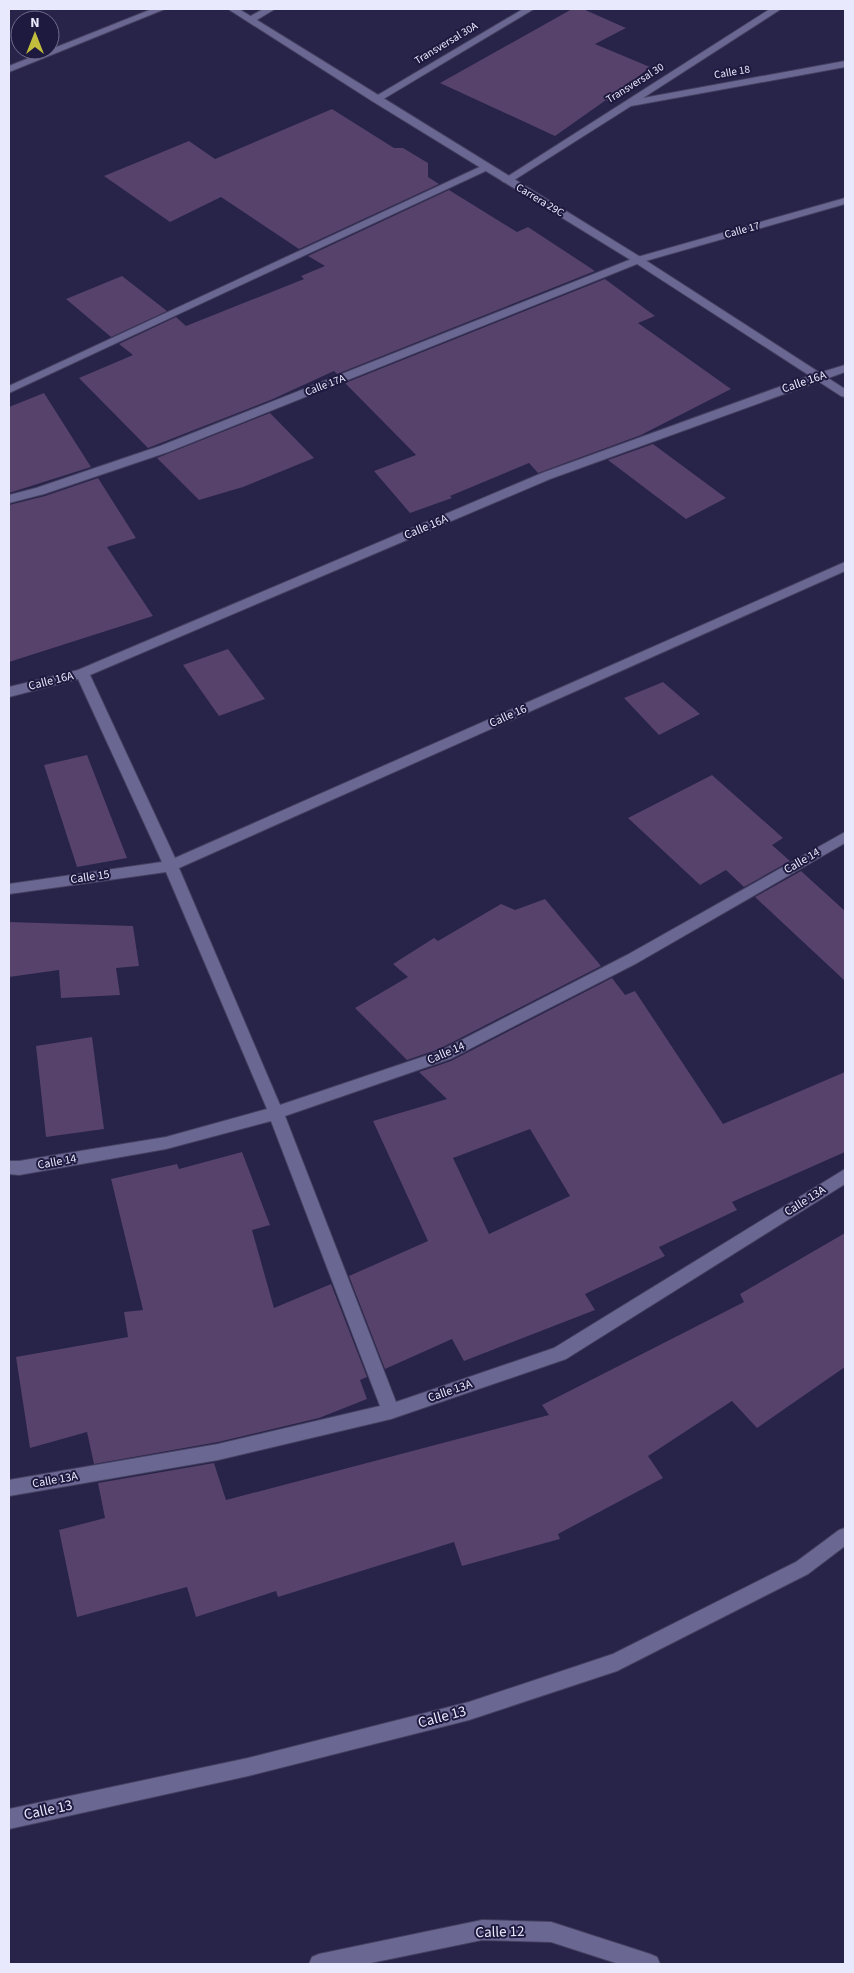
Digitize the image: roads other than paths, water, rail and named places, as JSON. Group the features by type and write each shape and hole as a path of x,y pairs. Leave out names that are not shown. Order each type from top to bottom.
{"street":[{"path":"9,69 160,9"},
{"name":"Carrera 29C","path":"232,9 376,100 638,260 845,394"},
{"path":"252,20 270,9"},
{"name":"Transversal 30A","path":"376,100 529,9"},
{"name":"Transversal 30","path":"507,180 776,9"},
{"name":"Calle 18","path":"624,105 845,64"},
{"path":"9,390 486,167"},
{"name":"Calle 17","path":"638,260 845,201"},
{"name":"Calle 17A","path":"9,499 40,491 164,448 638,260"},
{"name":"Calle 16A","path":"9,692 82,673 546,476 845,368"},
{"name":"Calle 16","path":"171,866 845,566"},
{"path":"82,673 171,866 276,1113 391,1411"},
{"name":"Calle 14","path":"9,1168 19,1168 166,1144 276,1113 445,1055 632,959 845,837"},
{"name":"Calle 15","path":"9,889 171,866"},
{"name":"Calle 13A","path":"9,1488 218,1452 391,1411 560,1354 845,1176"},
{"name":"Calle 13","path":"9,1819 286,1758 469,1710 617,1662 802,1568 845,1536"},
{"name":"Calle 12","path":"326,1964 482,1930 550,1932 650,1964"}]}
